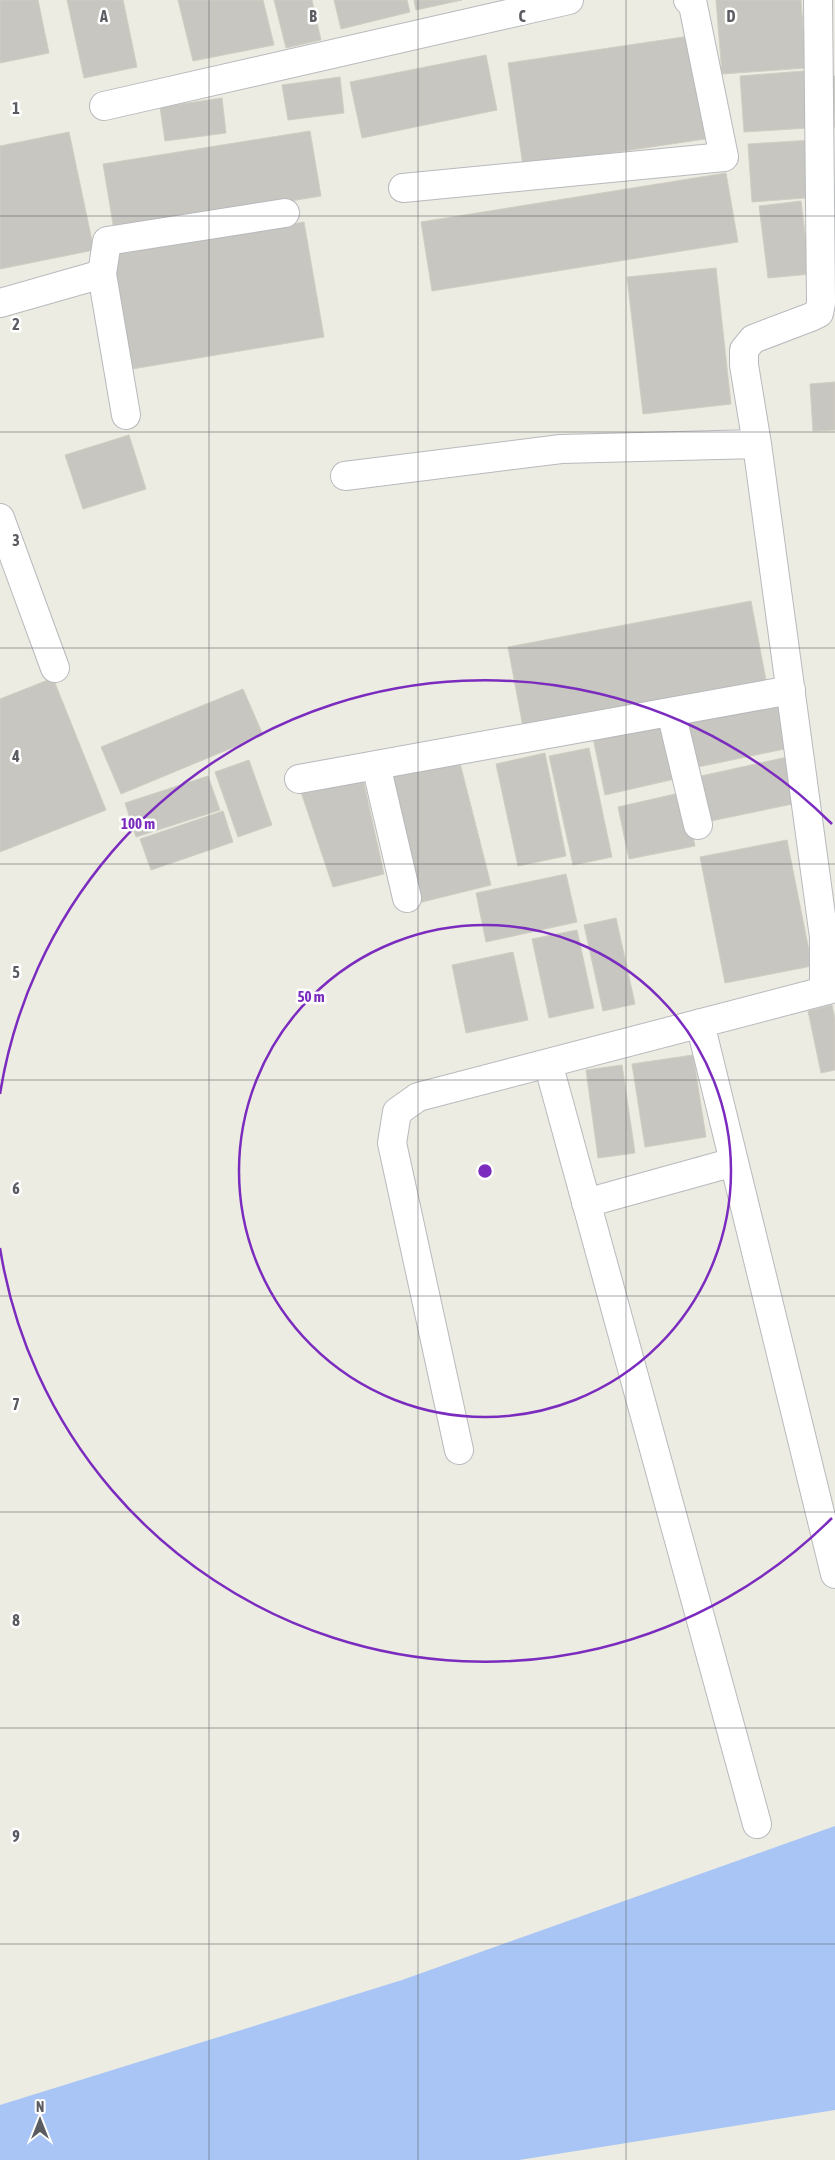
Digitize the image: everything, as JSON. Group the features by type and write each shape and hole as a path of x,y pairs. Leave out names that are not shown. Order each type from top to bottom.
{"street":[{"path":"104,106 568,0"},
{"path":"403,188 724,157 694,5 688,0"},
{"path":"459,1450 392,1143 397,1112 418,1097 829,990 824,937 757,444 744,365 744,350 753,339 827,315 821,294 818,0"},
{"path":"126,415 102,274 108,242 285,213"},
{"path":"0,303 102,274"},
{"path":"345,476 561,449 757,444"},
{"path":"0,518 55,668"},
{"path":"299,779 790,690"},
{"path":"671,712 698,825"},
{"path":"376,765 407,898"},
{"path":"700,1023 835,1574"},
{"path":"548,1063 757,1824"},
{"path":"586,1203 734,1162"}],"water":[{"path":"835,1826 835,2110 519,2160 0,2160 0,2105 402,1980"}],"building":[{"path":"0,0 38,0 49,53 0,63"},
{"path":"67,0 123,0 137,67 84,78"},
{"path":"178,0 263,0 274,45 193,61"},
{"path":"274,0 312,0 321,40 286,48"},
{"path":"334,0 407,0 410,12 341,29"},
{"path":"414,0 462,0 416,10"},
{"path":"716,0 801,0 806,68 722,74"},
{"path":"690,36 705,139 523,166 508,63"},
{"path":"486,55 497,110 362,138 350,82"},
{"path":"804,71 808,128 744,132 740,76"},
{"path":"831,76 835,76 835,128"},
{"path":"340,77 344,113 288,120 282,85"},
{"path":"222,98 226,133 165,141 160,107"},
{"path":"310,131 321,196 114,230 103,164"},
{"path":"69,132 94,250 0,269 0,146"},
{"path":"813,140 818,197 752,202 748,144"},
{"path":"726,173 738,242 432,291 421,222"},
{"path":"801,201 810,274 768,278 759,206"},
{"path":"304,222 324,337 132,369 113,255"},
{"path":"716,268 731,404 643,414 627,277"},
{"path":"835,382 835,430 813,431 810,384"},
{"path":"129,435 146,489 83,509 65,455"},
{"path":"751,601 766,680 523,727 508,647"},
{"path":"53,678 106,810 0,852 0,699"},
{"path":"243,689 263,735 121,794 101,747"},
{"path":"782,695 794,747 698,767 687,715"},
{"path":"663,723 675,779 605,795 593,738"},
{"path":"589,748 612,857 573,865 549,756"},
{"path":"545,753 566,856 518,866 496,764"},
{"path":"792,756 802,802 711,821 701,776"},
{"path":"459,759 491,885 414,904 383,777"},
{"path":"249,760 272,825 238,837 215,772"},
{"path":"208,776 220,810 136,837 125,803"},
{"path":"363,779 384,874 333,887 301,792"},
{"path":"684,792 695,846 629,859 618,807"},
{"path":"223,811 233,842 151,870 140,839"},
{"path":"787,840 812,966 725,983 700,857"},
{"path":"566,874 577,922 486,942 476,893"},
{"path":"616,918 635,1004 603,1011 584,925"},
{"path":"577,930 594,1008 549,1018 532,939"},
{"path":"513,952 528,1020 466,1033 452,965"},
{"path":"832,1005 835,1019 835,1070 821,1073 808,1011"},
{"path":"693,1055 706,1137 645,1147 632,1064"},
{"path":"622,1065 635,1153 598,1158 586,1070"}]}
